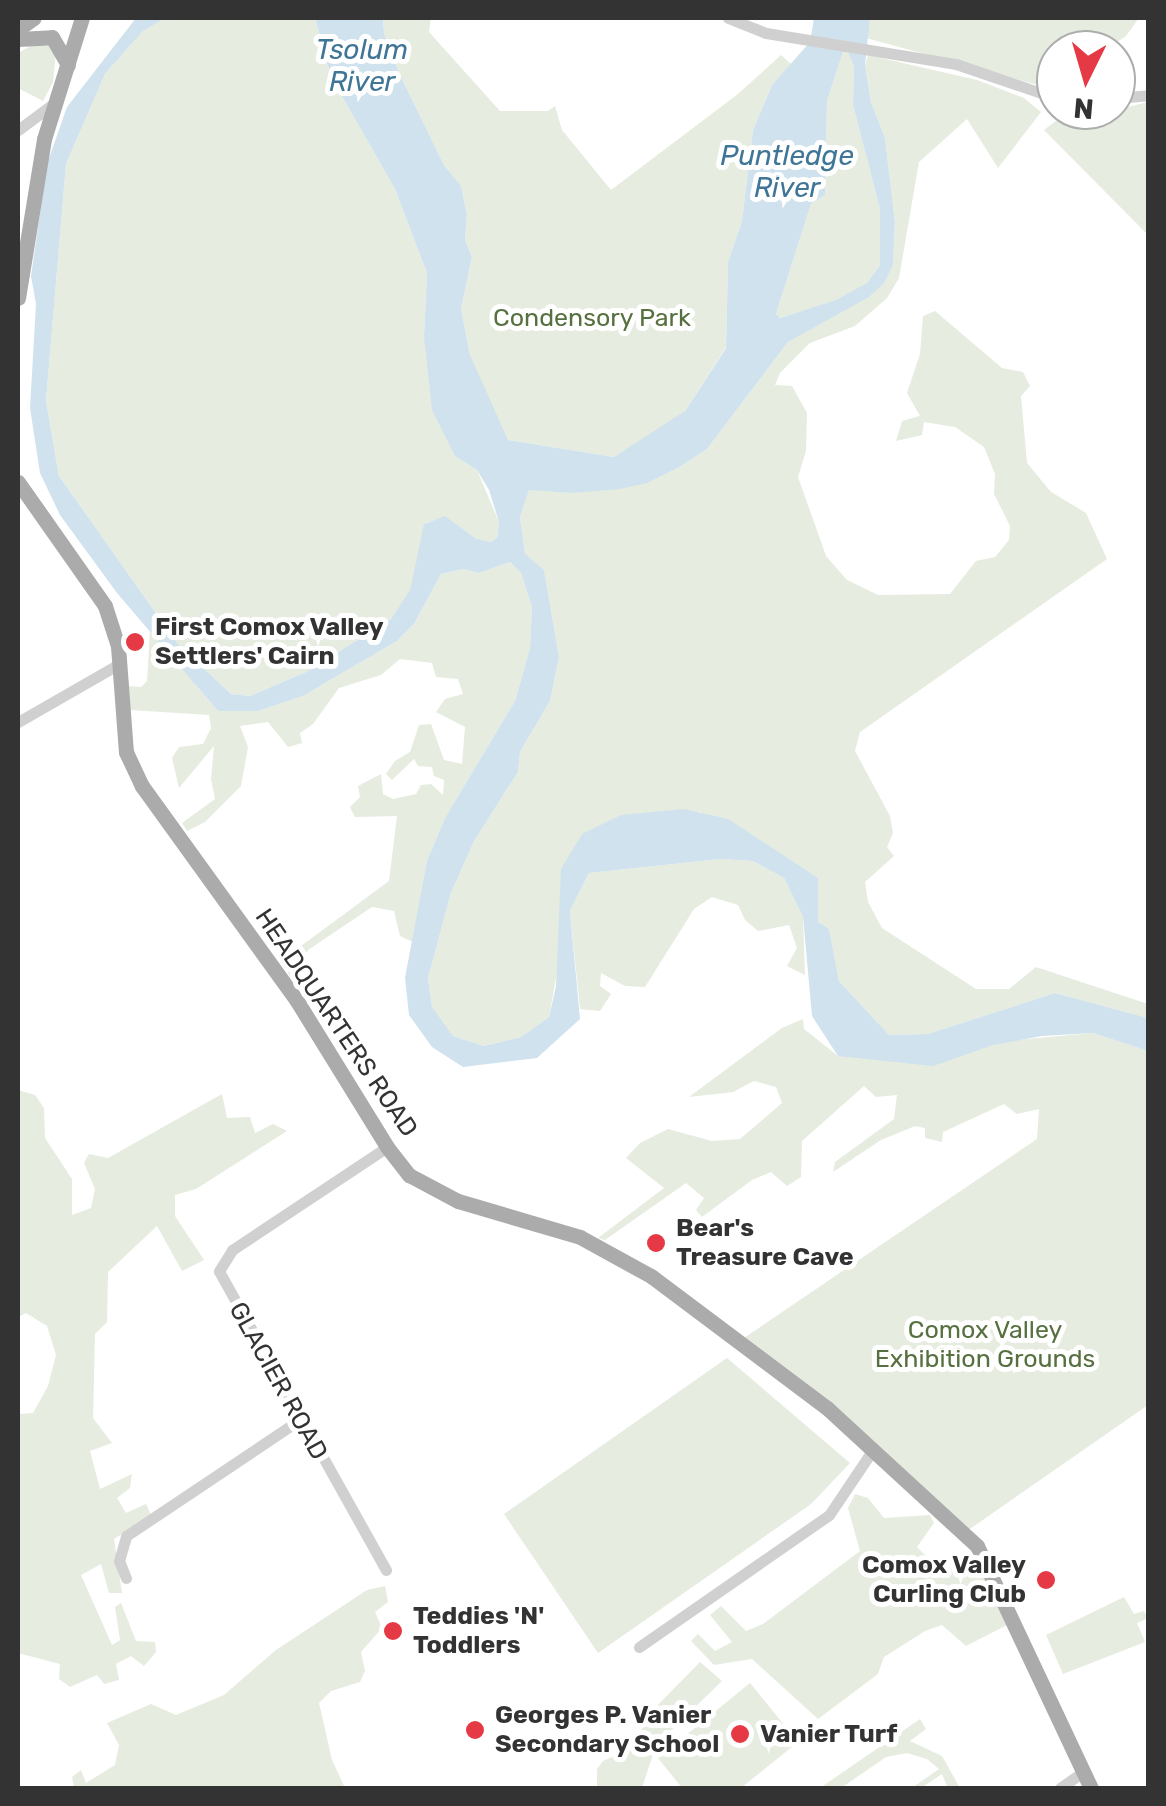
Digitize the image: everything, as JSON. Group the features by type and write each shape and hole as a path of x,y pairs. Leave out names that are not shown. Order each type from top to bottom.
{"main road":[{"path":"18,29 34,18"},
{"path":"18,38 81,23 44,139 18,298"},
{"path":"18,38 52,36 68,65"},
{"name":"HEADQUARTERS ROAD","path":"18,482 105,606 120,664 126,752 142,786 297,1001 387,1147 410,1175 430,1190 580,1238 651,1276 741,1340 978,1546 1091,1788"}],"street":[{"path":"728,18 770,34 956,64 1036,91"},
{"path":"18,130 57,101"},
{"path":"18,722 120,664"},
{"name":"GLACIER ROAD","path":"386,1570 219,1271 232,1250 387,1147"},
{"path":"126,1578 119,1561 126,1536 299,1420"},
{"path":"639,1647 829,1514 872,1452"},
{"path":"1060,1788 1084,1772"}],"green space":[{"path":"165,18 315,18 331,77 395,189 427,273 424,336 455,456 477,470 499,522 497,539 491,542 475,538 445,517 425,523 410,591 391,619 306,672 250,696 231,694 177,643 59,476 46,401 66,164 105,74 142,32"},
{"name":"Condensory Park","path":"383,18 431,18 429,32 500,111 548,111 555,106 562,130 611,190 738,94 781,55 791,64 772,85 753,130 742,221 728,262 726,347 685,411 614,457 508,440 495,419 470,355 461,309 472,257 465,240 467,215 461,186 444,165 399,73 384,33"},
{"path":"870,18 1139,18 1130,30 1036,30 1036,85 866,38"},
{"path":"34,44 52,46 56,53 53,82 43,101 18,88 18,53"},
{"path":"843,52 849,52 854,66 853,105 880,209 880,265 867,283 836,301 779,318 776,314 811,204 825,195 827,101"},
{"path":"868,55 977,80 1024,98 1036,108 1036,119 998,168 967,119 919,162 899,278 887,298 855,326 810,343 780,373 775,385 792,386 807,413 806,451 798,477 826,556 847,580 878,595 950,594 976,561 995,557 1009,540 1010,526 994,494 995,474 984,447 955,427 924,422 922,435 896,441 902,421 920,416 907,393 920,354 923,316 935,311 1002,368 1023,372 1030,386 1021,396 1027,463 1051,492 1086,513 1107,559 860,732 855,751 890,816 893,833 887,847 894,856 865,882 868,902 882,928 976,989 1009,989 1036,967 1148,1004 1148,1018 1055,993 928,1034 889,1035 839,981 829,930 818,922 818,878 700,812 582,834 549,1017 521,1037 484,1046 453,1036 432,1008 428,978 451,893 474,841 518,772 520,752 550,701 559,657 544,571 525,555 520,517 529,489 571,493 681,466 707,449 788,342 893,265 895,222 885,138 871,102 865,65"},
{"path":"1148,102 1148,235 1044,130 1136,130 1136,105"},
{"path":"510,562 521,573 532,607 530,648 515,701 445,818 427,861 413,942 400,936 394,911 372,907 308,950 304,961 309,980 294,985 282,960 389,881 397,816 355,817 350,807 360,797 358,786 381,774 383,794 393,799 416,794 421,785 431,784 443,795 444,780 434,776 432,767 418,766 414,759 392,780 386,774 395,761 410,752 419,725 431,724 444,760 462,764 465,727 436,712 445,699 463,694 458,679 436,677 432,663 400,659 381,675 339,688 313,724 300,733 302,743 288,747 268,722 240,726 248,747 241,786 205,822 187,831 182,823 215,799 211,779 214,746 179,788 172,758 179,747 203,744 211,728 209,715 130,710 129,686 141,687 147,681 150,631 218,711 258,711 303,696 397,641 414,624 441,574 463,569 479,573"},
{"path":"720,859 753,861 784,878 803,917 805,975 787,966 797,948 789,925 758,931 745,920 738,905 712,897 694,909 645,987 625,986 601,973 600,986 611,994 600,1011 580,1009 570,911 589,873"},
{"name":"Comox Valley Exhibition Grounds","path":"803,1019 804,1029 838,1056 1093,1033 1148,1051 1148,1405 964,1533 741,1340 1037,1139 1039,1109 1017,1114 1004,1104 943,1132 942,1142 925,1138 925,1128 915,1126 881,1140 833,1172 835,1162 894,1119 897,1095 876,1097 864,1086 802,1141 801,1177 787,1186 771,1172 752,1180 702,1217 696,1210 704,1198 686,1183 605,1240 598,1238 664,1188 626,1158 640,1143 668,1129 712,1141 740,1139 782,1103 776,1087 754,1081 733,1092 689,1097 782,1028"},
{"path":"18,1090 35,1095 44,1108 45,1138 72,1179 72,1215 91,1208 95,1189 84,1163 89,1154 108,1158 222,1094 227,1118 250,1117 255,1133 273,1124 287,1131 196,1189 175,1195 175,1216 204,1260 182,1271 157,1226 108,1272 107,1322 95,1334 93,1418 112,1443 90,1451 100,1489 132,1474 130,1488 117,1498 126,1513 146,1504 151,1515 114,1539 122,1593 109,1593 101,1564 81,1575 112,1645 120,1640 115,1607 121,1603 136,1641 155,1642 156,1652 144,1666 131,1656 116,1664 119,1680 104,1684 97,1675 70,1687 59,1679 60,1664 18,1653 18,1414 33,1413 48,1386 56,1355 47,1326 26,1313 18,1317"},
{"path":"727,1358 850,1463 811,1504 598,1653 504,1514"},
{"path":"855,1494 868,1498 884,1518 930,1515 934,1523 917,1547 941,1571 969,1563 983,1568 1009,1624 966,1646 942,1625 925,1631 884,1657 878,1674 818,1719 752,1659 714,1665 691,1641 698,1634 715,1651 732,1642 710,1615 721,1606 746,1631 763,1624 860,1551 848,1508"},
{"path":"385,1586 388,1602 375,1612 382,1628 361,1652 365,1671 360,1682 331,1691 319,1703 332,1760 345,1788 74,1788 72,1777 81,1770 86,1783 115,1765 119,1745 107,1723 151,1704 176,1715 224,1695 276,1650 367,1590"},
{"path":"1124,1597 1134,1614 1144,1611 1148,1618 1137,1623 1145,1642 1063,1674 1046,1635"},
{"path":"700,1662 722,1681 656,1745 642,1788 597,1788 597,1769 603,1761 629,1750 646,1717"},
{"name":"Vanier Turf","path":"750,1683 798,1742 741,1788 682,1788 658,1758"},
{"path":"920,1719 926,1729 910,1741 942,1756 960,1788 948,1788 942,1774 921,1788 912,1788 939,1769 927,1759 907,1753 886,1757 841,1788 820,1788"}],"water":[{"path":"136,18 165,18 142,32 105,74 66,164 46,401 59,476 177,643 231,694 250,696 306,672 391,619 410,590 424,524 445,516 475,538 491,542 497,538 499,522 489,490 477,470 455,456 432,410 424,336 427,273 395,189 331,77 315,18 383,18 384,33 399,73 444,165 461,186 467,215 465,240 472,257 461,309 470,355 508,440 614,457 685,411 726,348 728,262 742,221 753,130 772,85 810,42 814,18 870,18 865,65 871,102 885,138 895,222 893,265 884,283 869,297 788,342 707,449 681,466 647,483 620,489 571,493 529,490 520,517 525,554 544,570 559,657 550,701 520,752 518,772 474,841 451,893 428,978 432,1007 453,1036 484,1046 521,1037 549,1017 556,986 561,869 582,834 621,815 684,809 728,819 818,878 818,922 829,929 839,981 889,1035 928,1034 1055,993 1148,1018 1148,1051 1093,1033 1042,1036 993,1045 933,1066 838,1056 812,1016 803,917 784,878 753,861 720,859 589,873 570,911 580,1019 537,1058 463,1067 432,1047 409,1015 405,978 427,861 445,818 515,701 530,648 532,607 521,573 510,562 479,573 463,569 441,574 414,624 397,641 303,696 258,711 218,711 117,593 60,515 40,473 30,408 36,304 31,276 47,164 67,107","holes":["843,52 848,52 854,66 853,105 880,209 880,265 867,283 836,300 780,318 776,314 811,204 825,195 827,101"]}],"place":[{"name":"First Comox Valley Settlers' Cairn","path":"135,642"},
{"name":"Bear's Treasure Cave","path":"656,1243"},
{"name":"Comox Valley Curling Club","path":"1046,1580"},
{"name":"Teddies 'N' Toddlers","path":"393,1631"},
{"name":"Georges P. Vanier Secondary School","path":"475,1730"},
{"name":"Vanier Turf","path":"740,1734"}],"water label":[{"name":"Tsolum River","path":"362,66"},
{"name":"Puntledge River","path":"787,172"}]}
